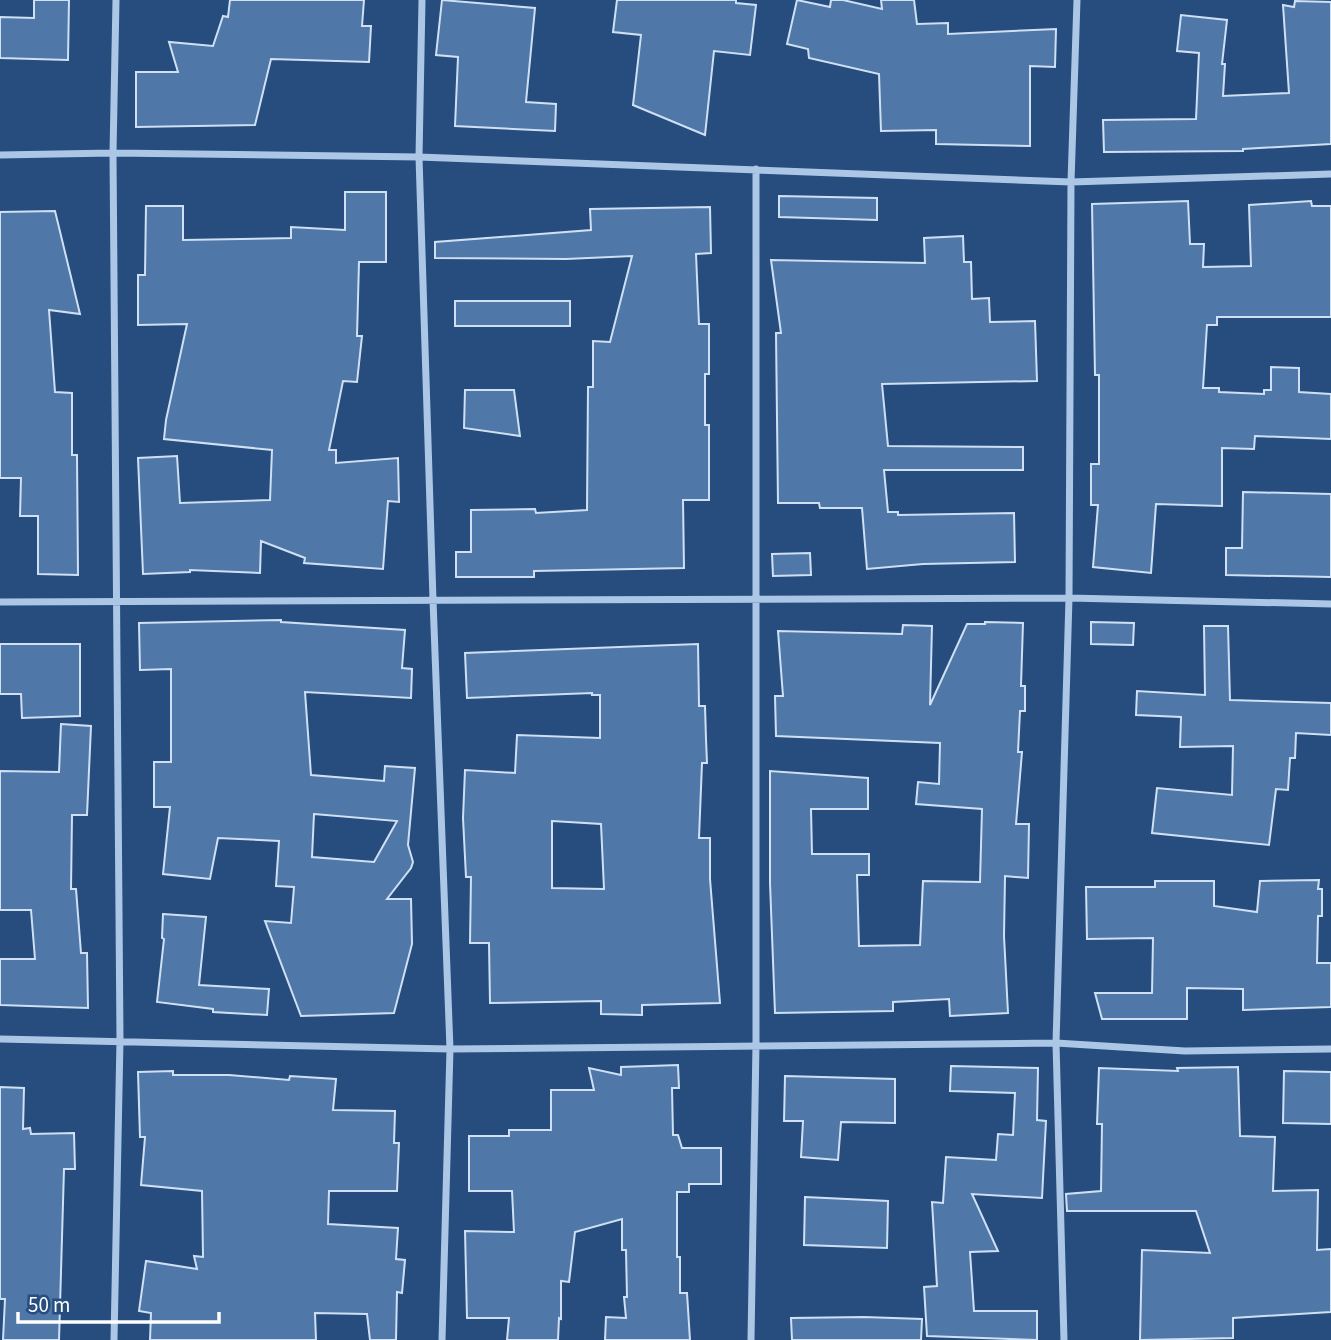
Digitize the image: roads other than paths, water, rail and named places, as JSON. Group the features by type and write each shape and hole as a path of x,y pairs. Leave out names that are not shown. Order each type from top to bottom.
{"street":[{"path":"114,1340 120,1040 113,153 116,0"},
{"path":"422,0 419,157 450,1049 442,1340"},
{"path":"1064,1340 1056,1043 1069,598 1071,182 1077,0"},
{"path":"0,155 113,153 419,157 1071,182 1331,174"},
{"path":"751,1340 756,1044 756,169"},
{"path":"0,602 1069,598 1331,604"},
{"path":"0,1039 450,1049 1056,1043 1185,1051 1331,1049"}]}
